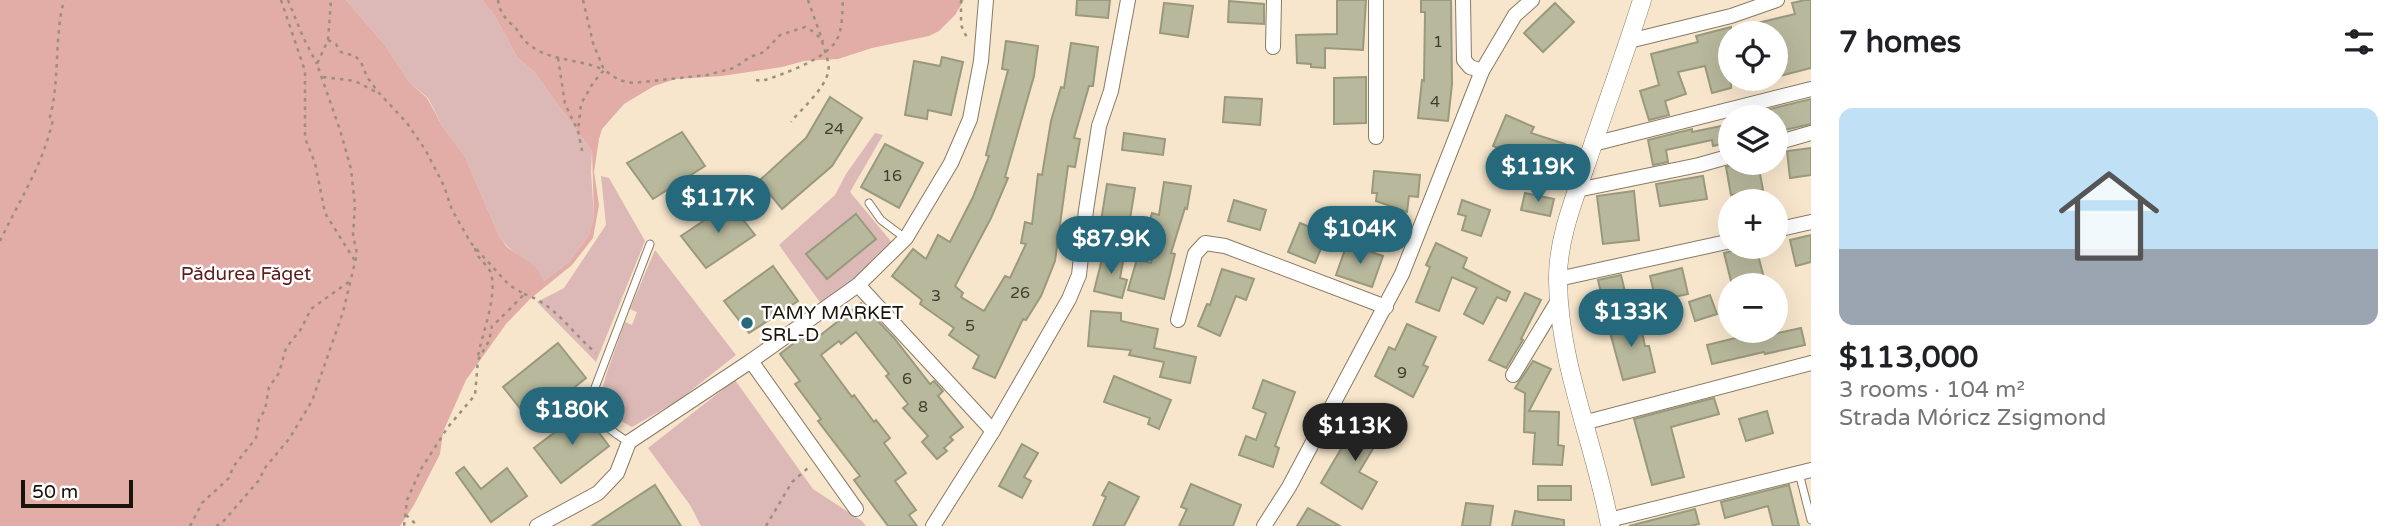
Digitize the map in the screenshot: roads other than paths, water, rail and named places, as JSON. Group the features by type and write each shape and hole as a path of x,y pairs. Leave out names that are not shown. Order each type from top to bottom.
{"street":[{"path":"537,526 598,493 617,473 629,442 751,361 858,285 906,238 951,163 970,119 982,49 986,0"},
{"path":"933,526 993,431 1069,299 1079,275 1099,126 1111,92 1128,0"},
{"path":"1273,47 1274,0"},
{"path":"1376,0 1376,137"},
{"path":"1463,0 1464,60 1470,67 1482,71"},
{"path":"1264,526 1289,487 1402,274 1482,71 1515,15 1532,0"},
{"path":"1642,0 1577,190 1563,238 1558,279 1569,362 1609,523 1805,472"},
{"path":"1629,41 1731,16 1777,0"},
{"path":"1593,144 1811,89"},
{"path":"1788,140 1811,134"},
{"path":"1577,190 1718,160"},
{"path":"1788,227 1811,222"},
{"path":"1178,320 1195,254 1205,243 1225,246 1386,306"},
{"path":"1558,279 1718,244"},
{"path":"858,285 993,431"},
{"path":"1513,375 1559,299"},
{"path":"751,361 856,509"},
{"path":"1583,423 1811,363"}],"lane":[{"path":"869,203 881,220 906,238"},
{"path":"629,442 612,432 591,404 604,359 650,244"},
{"path":"1805,472 1811,520"}],"place":[{"name":"TAMY MARKET SRL-D","path":"747,323"}],"park label":[{"name":"Pădurea Făget","path":"246,273"}]}
